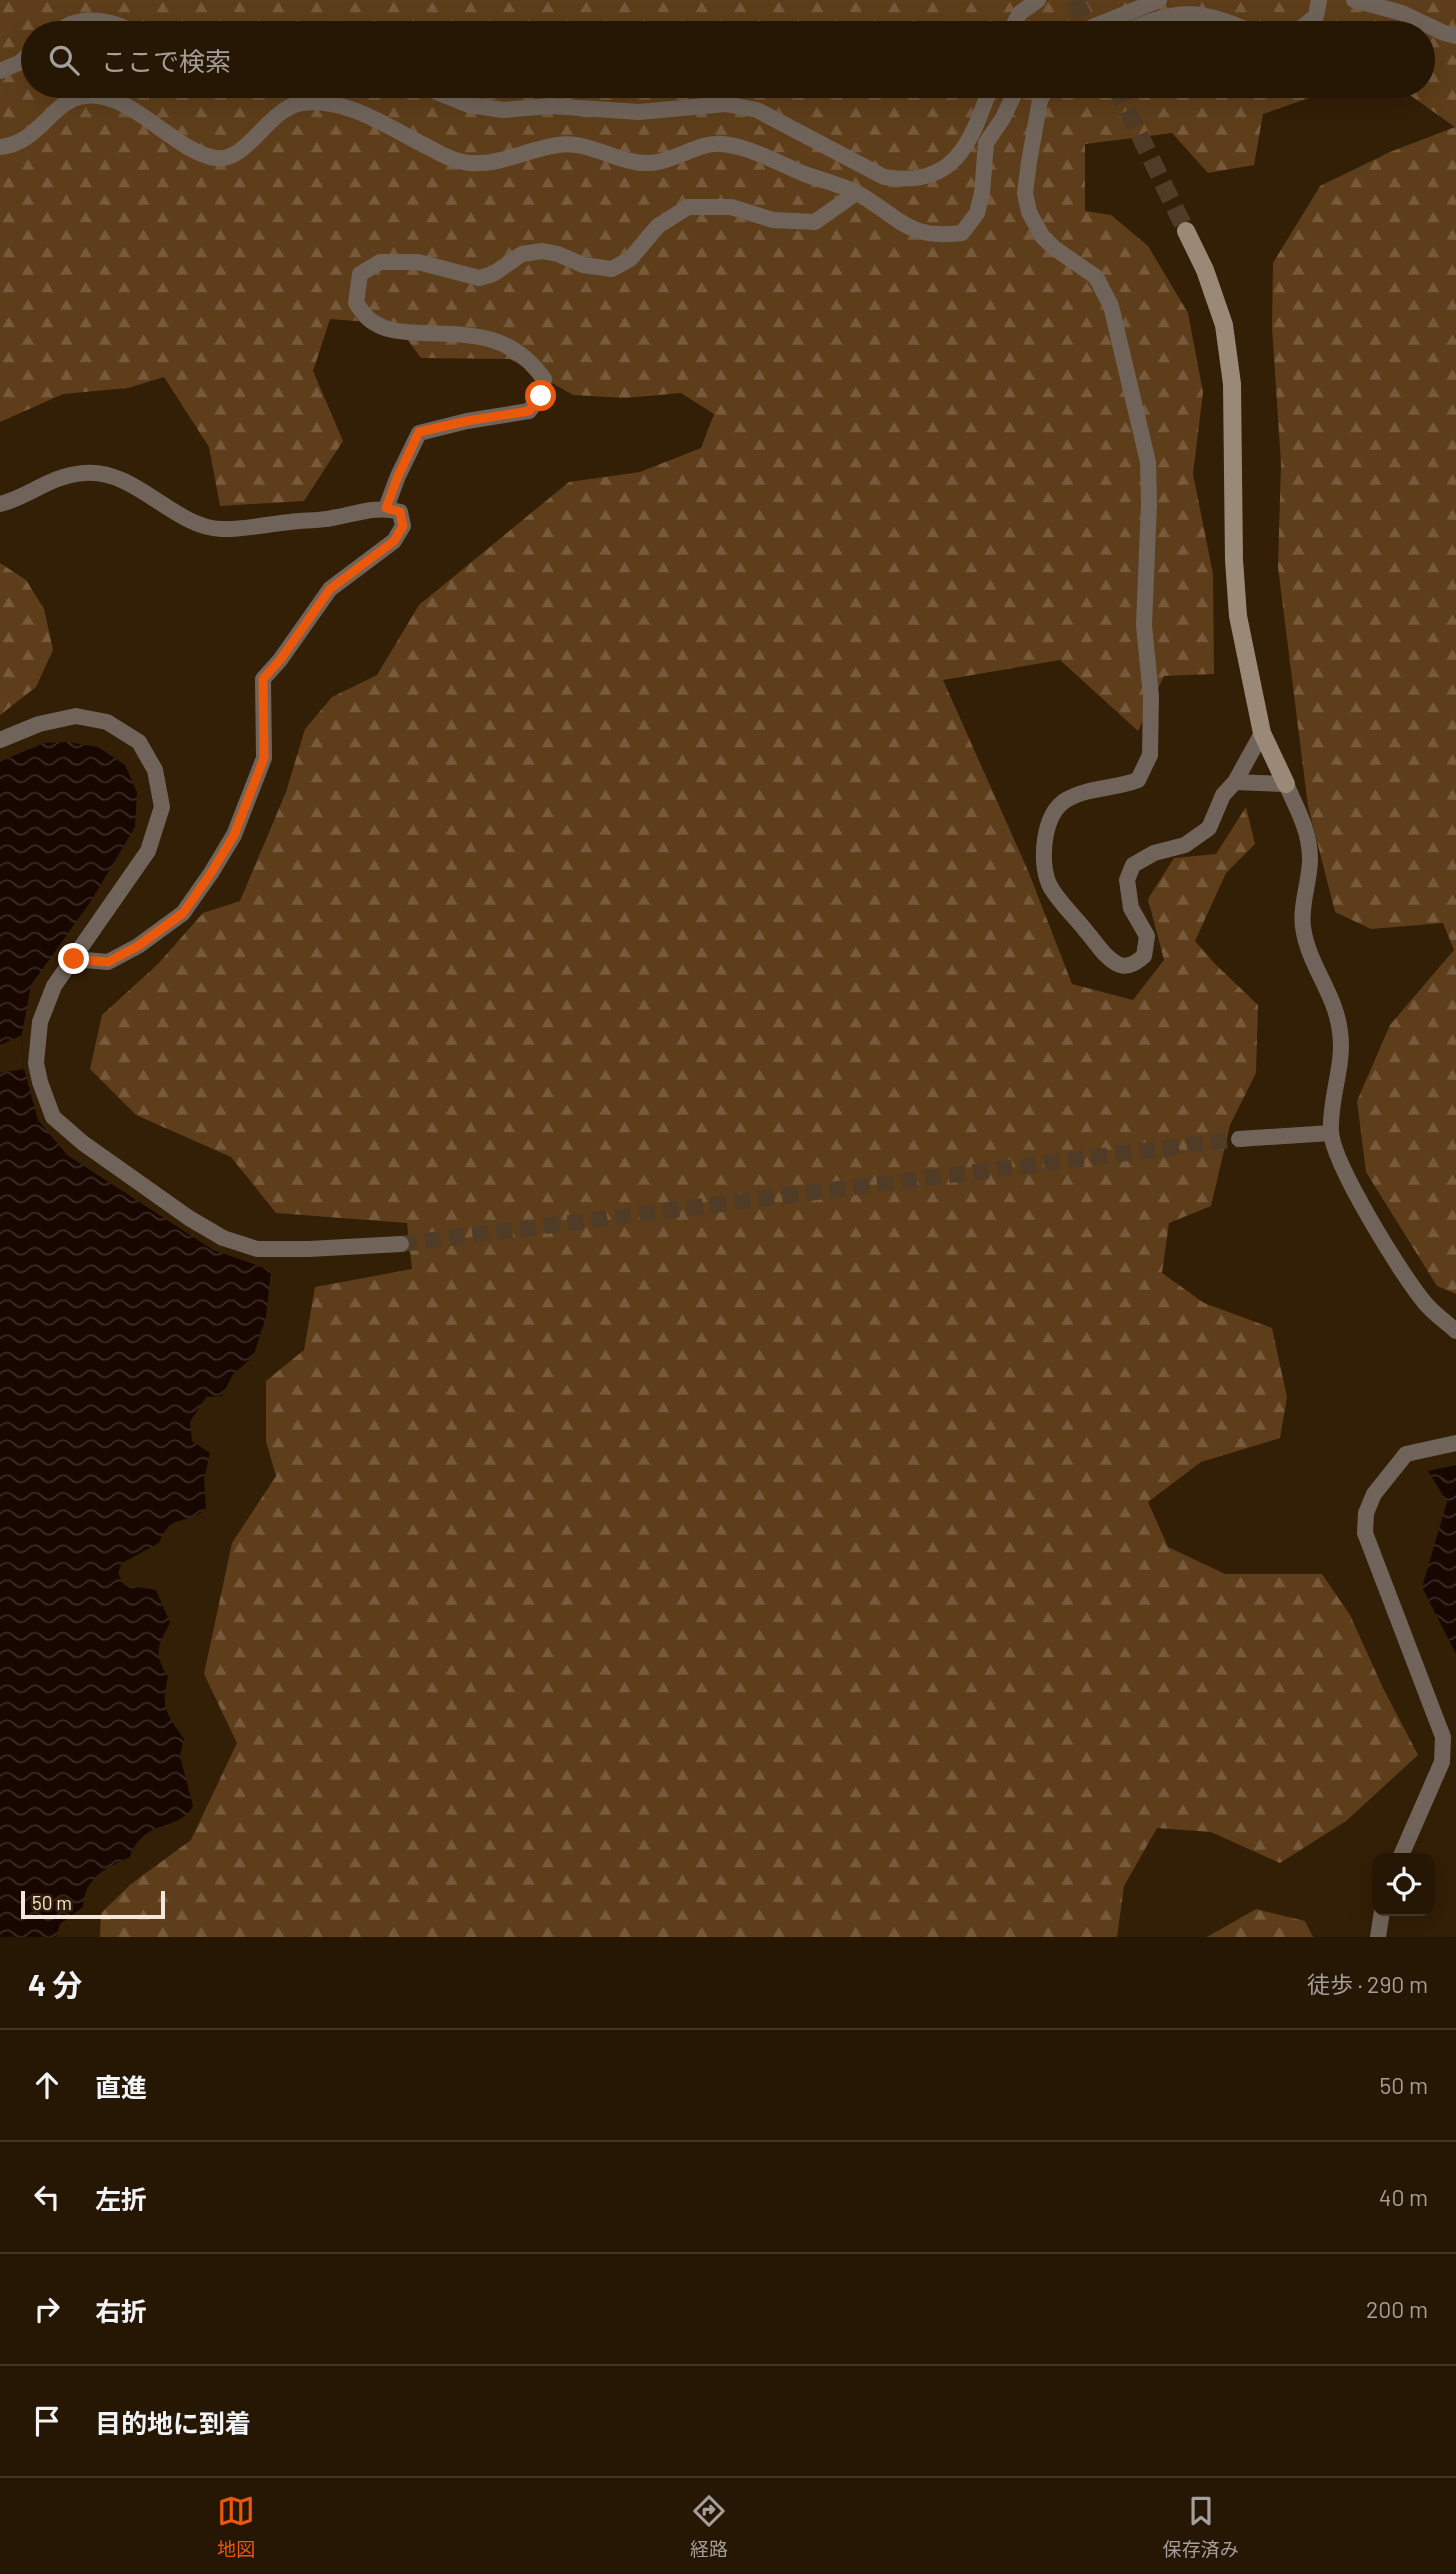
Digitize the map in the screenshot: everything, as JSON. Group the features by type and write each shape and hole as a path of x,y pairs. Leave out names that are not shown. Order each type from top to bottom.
{"street":[{"path":"1107,21 1159,0"},
{"path":"1309,21 1315,16 1319,0"},
{"path":"1354,0 1402,13 1419,21"},
{"path":"1016,21 1020,13 1036,1"},
{"path":"1149,21 1174,7 1222,21"},
{"path":"1435,29 1456,36"},
{"path":"0,71 21,61"},
{"path":"0,147 28,139 69,101 77,98"},
{"path":"104,98 155,122 193,152 219,159 244,149 276,115 300,103 332,103 367,116 447,157 468,163 501,161 559,144 586,147 622,159 652,163 720,143 758,153 856,193 910,229 938,236 962,233 977,213 982,193 986,143 1012,98"},
{"path":"452,98 469,105 503,110 551,106 639,112 726,104 757,110 884,177 906,180 937,174 959,157 986,98"},
{"path":"1041,98 1025,193 1029,212 1042,236 1054,248 1096,277 1111,306 1148,462 1144,625 1151,696 1150,755 1138,780 1121,786 1085,791 1063,801 1047,826 1044,859 1049,885 1105,954 1120,965 1134,964 1144,956 1147,936 1131,908 1127,880 1133,865 1154,853 1185,845 1209,828 1223,795 1235,782 1262,733"},
{"path":"386,508 419,432 529,411 541,396 544,379 531,361 515,348 475,335 393,332 369,320 356,303 360,274 380,262 418,262 479,278 493,274 522,254 542,251 558,254 583,265 612,269 630,259 658,226 688,207 731,207 773,220 815,222 856,193"},
{"path":"1186,231 1205,270 1224,325 1232,384 1234,560 1238,616 1262,733 1306,827 1310,859 1303,925 1309,953 1334,1005 1340,1031 1341,1054 1331,1133 1340,1158 1376,1230 1425,1303 1456,1331"},
{"path":"0,504 56,478 87,472 108,474 149,494 190,520 219,529 332,519 357,511 386,508 400,512 403,526 394,541 330,589 280,660 263,679 264,758 234,835 183,913 138,946 108,962 74,959"},
{"path":"0,740 39,724 76,716 107,722 139,741 155,770 162,807 148,851 54,986 40,1022 36,1063 53,1117 83,1143 189,1218 223,1238 257,1249 401,1244"},
{"path":"1235,782 1286,784"},
{"path":"1239,1139 1331,1133"},
{"path":"1402,1853 1442,1762 1443,1737 1365,1533 1366,1513 1374,1494 1406,1454 1456,1443"},
{"path":"1378,1937 1381,1916"}],"green space":[{"path":"0,0 1456,0 1456,1294 1437,1286 1366,1172 1357,1101 1390,1025 1454,950 1443,923 1371,929 1335,912 1308,806 1278,567 1281,463 1272,328 1273,263 1320,186 1390,152 1455,127 1414,98 1435,98 1435,21 21,21 21,98 1309,98 1263,114 1254,165 1208,173 1172,133 1085,144 1085,211 1111,215 1148,246 1188,313 1203,392 1193,474 1213,574 1214,674 1164,676 1138,731 1060,660 943,680 1029,873 1072,984 1133,1000 1164,960 1148,899 1174,858 1216,854 1246,807 1255,844 1226,873 1195,941 1258,1005 1256,1073 1230,1125 1211,1206 1169,1223 1162,1273 1204,1303 1272,1328 1287,1397 1280,1438 1201,1462 1148,1502 1168,1547 1225,1574 1322,1574 1350,1615 1383,1688 1418,1755 1346,1821 1280,1863 1211,1832 1157,1828 1124,1886 1117,1937 100,1937 101,1913 131,1884 191,1840 237,1743 204,1674 232,1543 276,1476 266,1441 266,1381 304,1350 315,1287 412,1269 407,1223 276,1213 231,1157 136,1115 90,1069 102,1015 158,964 203,913 240,901 286,792 305,729 332,697 377,675 419,605 569,482 640,472 701,448 714,414 681,393 626,398 573,395 510,359 421,358 396,324 330,319 313,371 343,441 304,501 220,506 209,447 164,377 128,388 63,394 0,422"},
{"path":"0,563 26,580 44,609 53,650 36,687 0,715"},
{"path":"1256,1909 1305,1921 1313,1937 1207,1937"}],"water":[{"path":"67,742 98,747 125,765 137,792 135,827 91,901 31,985 22,1034 24,1069 38,1120 67,1155 213,1250 271,1270 266,1317 253,1357 233,1374 222,1396 206,1397 190,1422 192,1441 210,1453 204,1479 206,1508 199,1514 169,1526 159,1543 122,1563 118,1573 124,1585 156,1590 170,1623 158,1650 160,1662 168,1677 165,1696 167,1710 184,1739 180,1756 193,1806 179,1819 143,1836 130,1857 98,1875 88,1888 83,1907 60,1924 56,1937 0,1937 0,761 45,743"},
{"path":"1456,1465 1456,1654 1422,1587 1447,1502 1428,1471"}],"pier":[{"path":"22,1035 24,1069 0,1073 0,1045"}],"tunnel":[{"path":"1075,0 1085,21"},
{"path":"1122,98 1186,231"},
{"path":"401,1244 1239,1139"}],"route":[{"path":"74,959 108,962 138,946 183,913 211,873 234,835 264,758 265,729 261,695 263,679 280,660 330,589 394,541 403,526 400,512 386,508 419,432 529,411 541,396"}]}
